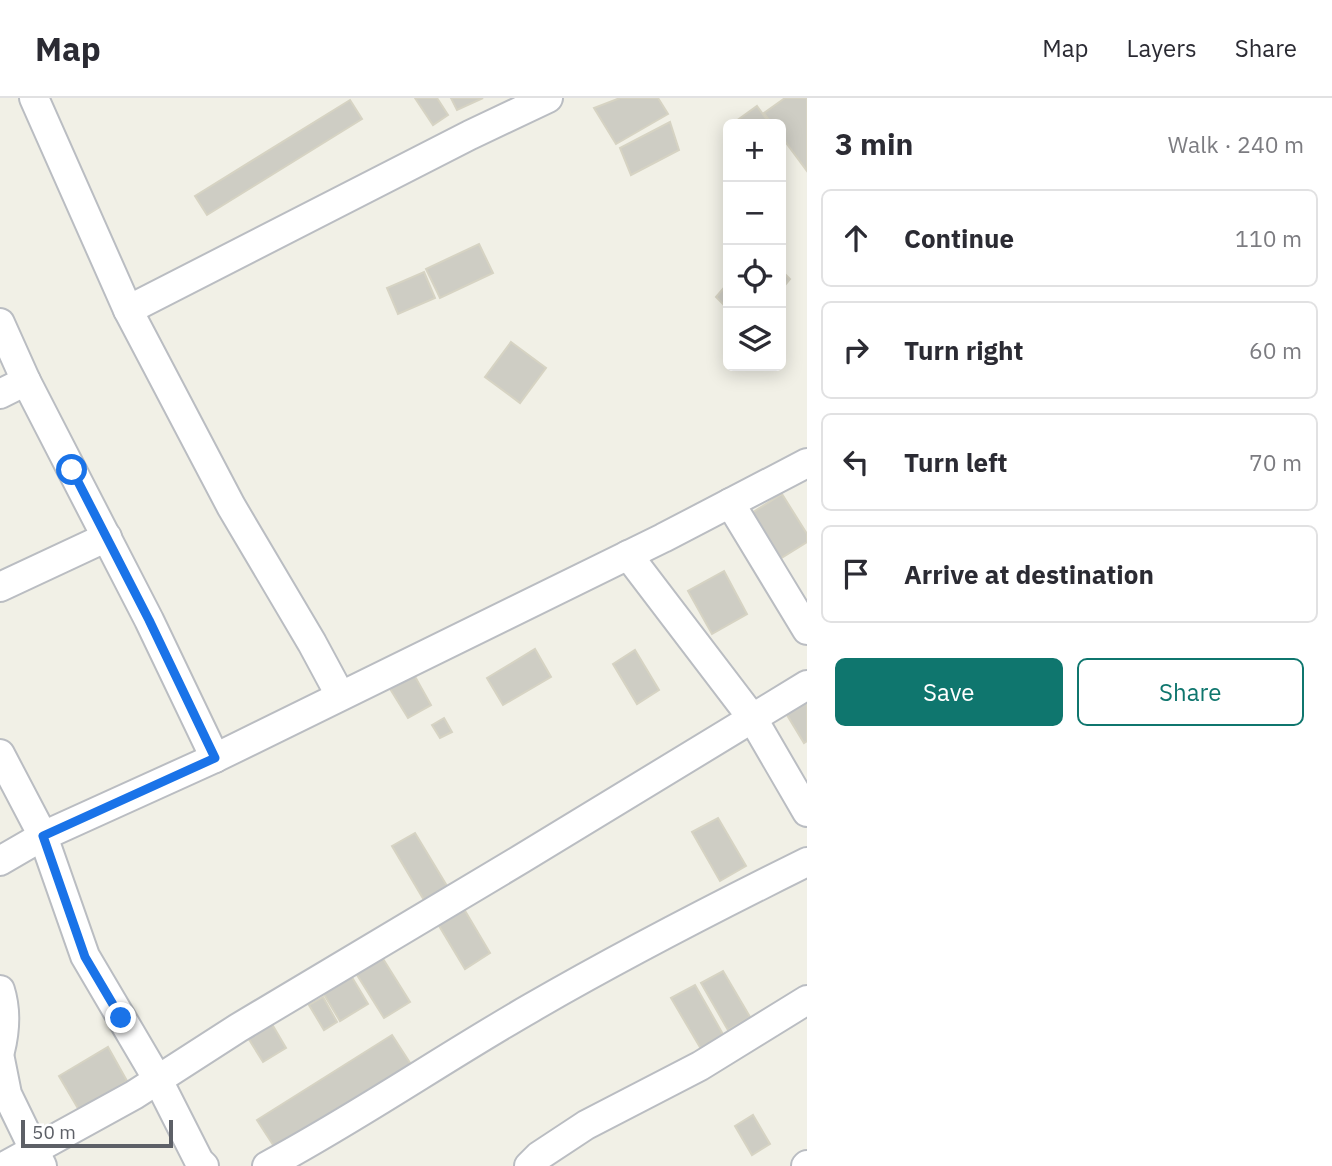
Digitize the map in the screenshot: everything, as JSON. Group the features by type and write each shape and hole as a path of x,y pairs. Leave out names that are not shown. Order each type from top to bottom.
{"street":[{"path":"34,98 128,310 231,506 340,695"},
{"path":"128,310 470,135 548,98"},
{"path":"0,323 26,381 149,620 215,758"},
{"path":"0,394 26,381"},
{"path":"0,861 43,836 215,758 628,555 807,463"},
{"path":"730,503 807,630"},
{"path":"0,587 107,537"},
{"path":"628,555 753,719 807,812"},
{"path":"5,1166 38,1158 238,1028 807,685"},
{"path":"0,754 43,836 85,957 158,1080 204,1166"},
{"path":"267,1166 312,1142 530,1009 711,909 807,862"},
{"path":"0,990 4,1002 4,1037 0,1051"},
{"path":"529,1166 538,1156 586,1125 700,1066 807,1000"},
{"path":"0,1059 7,1094 38,1158"}],"building":[{"path":"415,98 437,98 448,115 433,125"},
{"path":"451,98 483,98 457,110"},
{"path":"620,98 658,98 668,114 616,144 594,108"},
{"path":"785,98 807,98 807,171 786,143 786,119 768,119 764,113"},
{"path":"350,100 362,119 207,215 195,196"},
{"path":"757,106 766,119 739,119"},
{"path":"670,122 679,150 631,175 620,148"},
{"path":"479,244 493,273 440,298 426,269"},
{"path":"424,272 435,298 398,314 387,288"},
{"path":"723,289 723,304 716,297"},
{"path":"511,342 546,368 520,403 485,377"},
{"path":"782,494 807,534 807,542 778,560 750,514"},
{"path":"724,571 747,614 712,634 688,591"},
{"path":"535,649 551,677 503,705 487,678"},
{"path":"635,650 659,690 637,704 613,664"},
{"path":"413,673 431,705 408,718 389,687"},
{"path":"807,697 807,741 804,743 784,710"},
{"path":"444,718 452,732 440,738 432,725"},
{"path":"718,818 746,866 720,881 692,832"},
{"path":"415,833 447,886 424,900 392,846"},
{"path":"461,904 490,953 465,969 435,919"},
{"path":"380,954 410,1002 384,1018 354,970"},
{"path":"723,971 750,1017 728,1030 701,983"},
{"path":"350,974 368,1004 340,1021 322,991"},
{"path":"695,985 724,1036 701,1049 671,998"},
{"path":"323,997 337,1022 324,1030 309,1005"},
{"path":"269,1019 286,1048 263,1062 245,1033"},
{"path":"392,1035 412,1066 277,1151 257,1120"},
{"path":"108,1047 127,1081 79,1110 59,1076"},
{"path":"753,1115 770,1144 752,1155 735,1126"}],"route":[{"path":"72,470 149,620 215,758 43,836 85,957 121,1018"}]}
